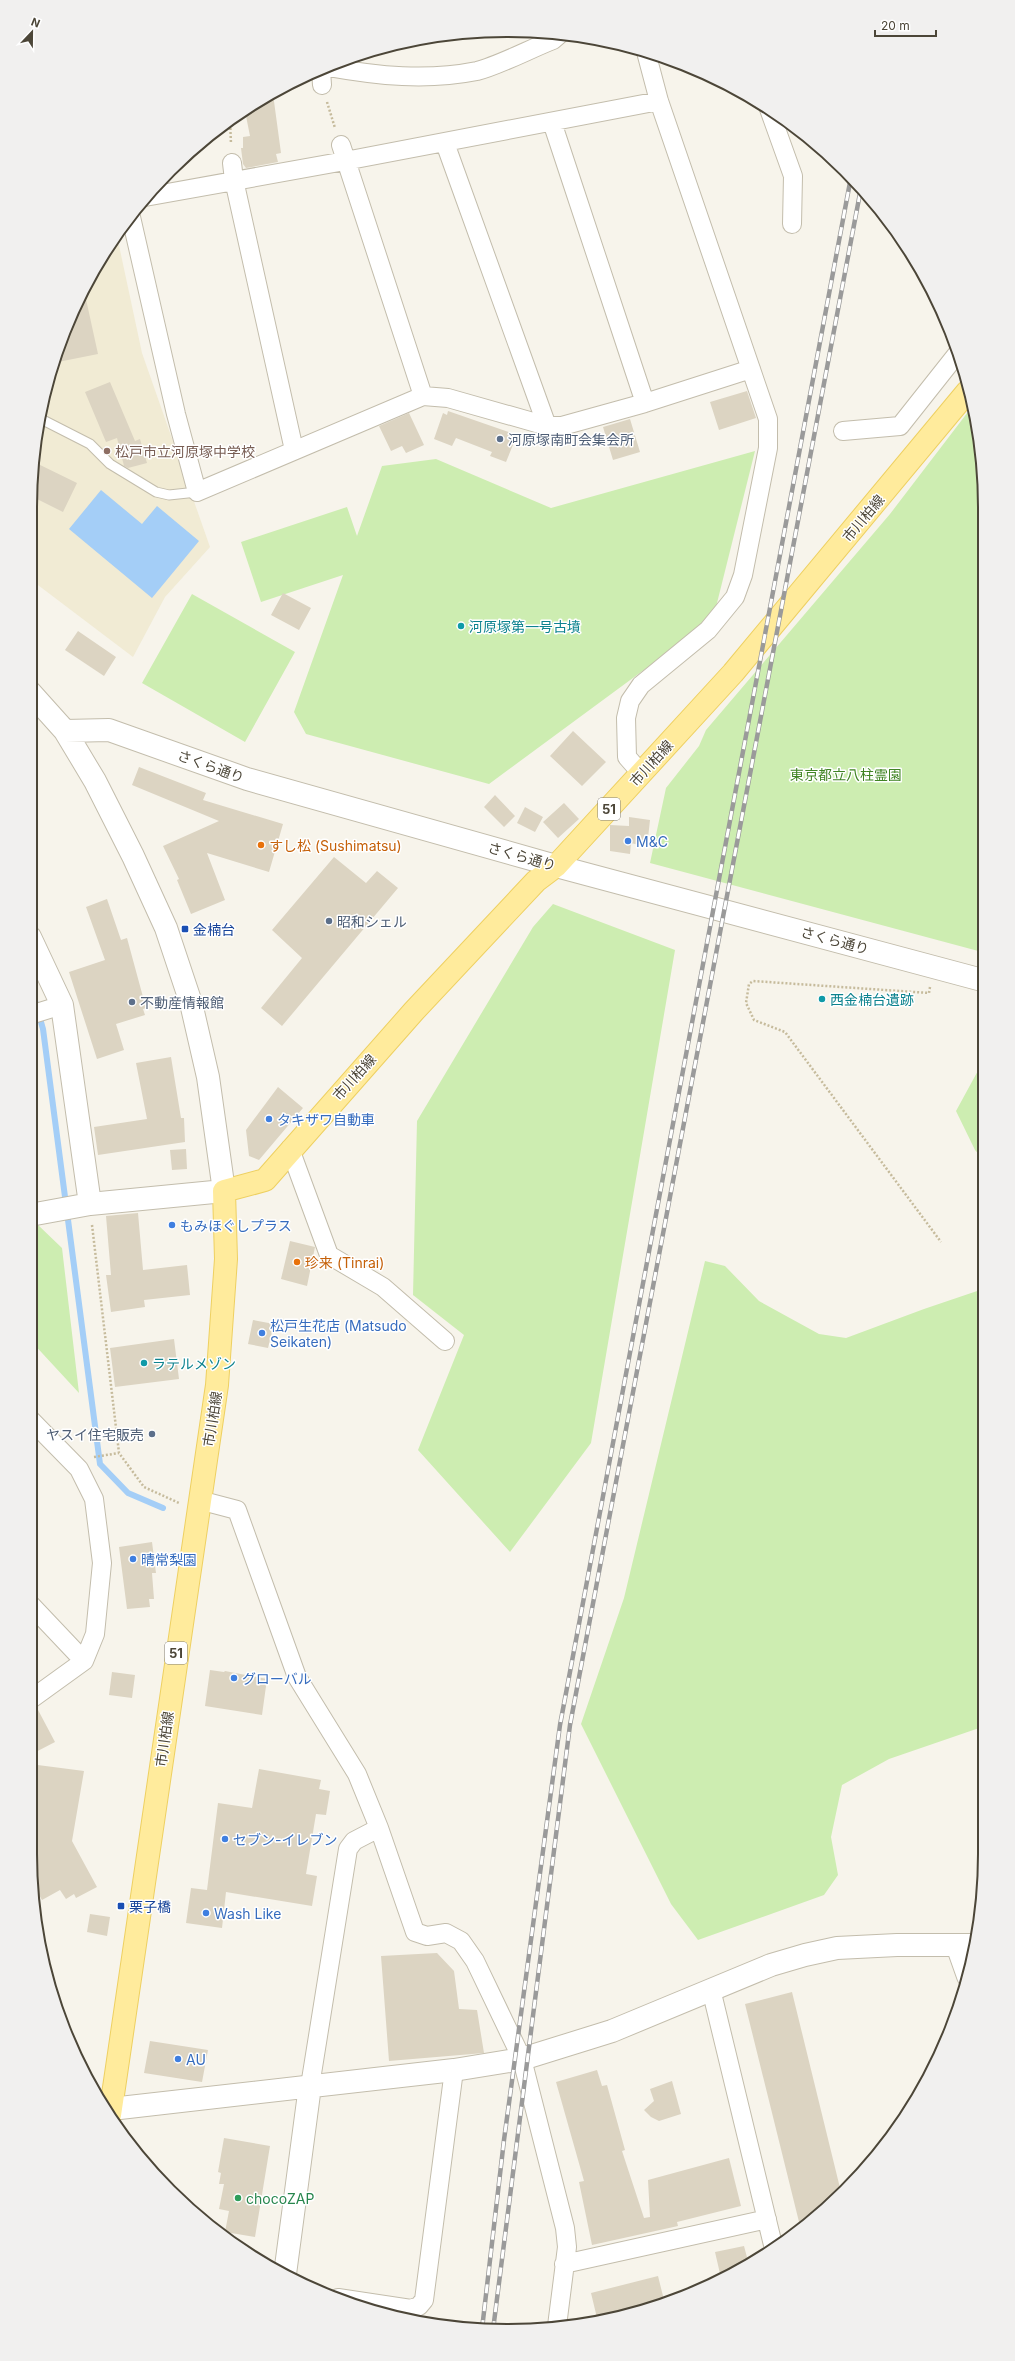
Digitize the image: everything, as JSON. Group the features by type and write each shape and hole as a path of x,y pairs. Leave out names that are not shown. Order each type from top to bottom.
{"main road":[{"name":"市川柏線","path":"110,2105 189,1502 218,1373 226,1260 224,1191 265,1180 290,1149 414,1011 536,881 556,866 733,672 964,395"}],"street":[{"path":"338,69 372,75 416,77 478,70 554,40"},
{"path":"642,773 627,757 626,718 630,701 642,685 708,630 735,596 743,575 768,448 768,419 658,101 648,59"},
{"path":"157,194 233,172 343,153 445,142 658,101"},
{"path":"773,119 794,176 792,224"},
{"path":"552,122 645,403"},
{"path":"445,142 547,426"},
{"path":"343,153 423,396"},
{"path":"233,172 294,450"},
{"path":"132,223 176,414 197,492 423,396 448,398 547,426 562,426 645,403 751,369"},
{"path":"843,431 900,426 954,358"},
{"path":"37,700 65,730 107,804 166,928 191,1003 208,1077 224,1191 85,1205 37,1214"},
{"name":"さくら通り","path":"65,730 109,730 247,779 556,866 978,979"},
{"path":"37,957 55,1007 85,1205"},
{"path":"37,1013 55,1007"},
{"path":"290,1149 329,1255 383,1287 445,1341"},
{"path":"37,1426 79,1470 94,1499 102,1563 95,1634 84,1661 37,1695"},
{"path":"189,1502 237,1510 297,1678 357,1774 379,1828 415,1932 426,1936 446,1933 461,1941 475,1961 522,2060 565,2228 566,2247 558,2321"},
{"path":"37,1611 84,1661"},
{"path":"286,2268 310,2086 348,1849 354,1841 379,1828"},
{"path":"113,2110 454,2070 522,2060 612,2031 710,1989 771,1965 837,1948 967,1945"},
{"path":"710,1989 772,2242"},
{"path":"367,2302 411,2309 424,2300 454,2070"},
{"path":"564,2264 767,2219"}],"lane":[{"path":"45,421 90,444 110,464 156,492 169,495 197,492"}],"path":[{"path":"322,77 343,153"},
{"path":"230,127 233,172"},
{"path":"936,967 929,993 753,981 749,984 746,1003 754,1020 785,1032 941,1242"},
{"path":"85,1205 119,1453 144,1488 189,1502"}],"shaded area":[{"name":"松戸市立河原塚中学校","path":"118,243 142,353 210,547 165,597 133,657 37,584 38,477 41,446 53,386 73,327 100,272"}],"green space":[{"name":"東京都立八柱霊園","path":"968,412 974,446 978,508 978,951 650,863 666,788 699,746 706,730 890,514"},
{"path":"755,451 713,619 489,784 306,734 294,712 343,575 261,602 241,542 347,507 357,536 382,466 436,459 551,508"},
{"path":"192,594 295,652 245,742 142,683"},
{"path":"553,904 675,950 591,1443 510,1552 418,1450 464,1335 413,1295 417,1121 533,927"},
{"path":"978,1071 978,1153 975,1150 956,1111"},
{"path":"37,1224 62,1248 79,1393 37,1348"},
{"path":"705,1261 725,1266 759,1301 819,1334 846,1338 978,1291 978,1728 889,1759 842,1785 831,1837 838,1875 824,1895 698,1940 671,1904 581,1724 624,1598"}],"water":[{"path":"101,490 142,524 157,506 199,541 152,598 69,529"}],"building":[{"path":"274,99 281,153 276,154 278,162 246,168 243,164 241,148 243,148 243,137 250,136 246,116"},
{"path":"86,299 98,354 60,362 73,327"},
{"path":"110,382 135,441 140,439 147,463 128,468 124,466 117,438 106,442 85,392"},
{"path":"747,391 756,418 719,430 710,402"},
{"path":"448,411 517,435 506,462 490,456 492,452 456,438 452,446 434,439 443,413 447,415"},
{"path":"409,413 424,445 406,453 402,446 391,451 379,426"},
{"path":"630,419 640,452 613,460 603,427"},
{"path":"39,465 77,483 63,512 37,499"},
{"path":"283,593 311,608 299,630 271,615"},
{"path":"78,631 116,657 104,676 65,650"},
{"path":"573,731 606,762 582,786 550,756"},
{"path":"139,767 206,793 203,800 283,824 269,872 207,853 225,900 191,914 177,880 179,879 163,846 219,821 132,785"},
{"path":"495,795 515,816 504,827 484,807"},
{"path":"564,803 579,819 558,838 543,822"},
{"path":"525,807 543,817 535,832 517,823"},
{"path":"629,817 650,820 647,847 631,843 630,854 610,851 610,825 629,826"},
{"path":"334,857 366,883 377,871 398,888 282,1026 261,1008 302,958 272,930"},
{"path":"107,899 121,940 127,938 146,1008 143,1009 145,1015 116,1024 124,1050 97,1059 69,972 105,960 86,907"},
{"path":"171,1057 181,1118 184,1118 185,1142 98,1155 94,1127 147,1119 136,1063"},
{"path":"278,1087 303,1108 259,1160 249,1156 246,1130"},
{"path":"186,1149 187,1169 172,1170 170,1150"},
{"path":"138,1213 143,1270 187,1265 190,1295 144,1300 145,1307 111,1312 106,1275 111,1275 106,1216"},
{"path":"290,1241 315,1247 307,1286 281,1279"},
{"path":"253,1320 274,1324 268,1348 248,1344"},
{"name":"ラテルメゾン","path":"174,1339 179,1379 115,1387 110,1348"},
{"path":"152,1542 156,1573 152,1573 154,1599 149,1599 150,1607 127,1609 119,1547"},
{"path":"210,1670 225,1671 267,1679 262,1715 205,1706"},
{"path":"112,1672 135,1675 132,1698 109,1695"},
{"path":"37,1708 55,1742 37,1751"},
{"path":"37,1765 84,1771 72,1841 97,1887 76,1898 74,1894 66,1899 60,1890 42,1900 39,1895 38,1884"},
{"path":"259,1769 321,1780 319,1789 330,1791 326,1815 316,1814 306,1874 317,1876 312,1906 226,1892 222,1928 186,1923 191,1888 207,1890 218,1803 252,1808"},
{"path":"90,1914 110,1917 107,1936 87,1932"},
{"path":"437,1953 454,1971 459,2009 477,2010 484,2053 389,2061 381,1956"},
{"path":"792,1992 840,2186 799,2223 745,2004"},
{"path":"150,2041 208,2050 202,2082 144,2073"},
{"path":"597,2070 602,2086 607,2085 625,2150 622,2151 644,2218 650,2217 648,2180 729,2158 741,2206 677,2222 678,2226 592,2245 579,2182 584,2181 556,2082"},
{"path":"672,2081 681,2114 659,2121 651,2117 644,2110 654,2101 650,2089"},
{"path":"224,2138 270,2146 255,2237 229,2233 225,2230 229,2211 219,2209 224,2184 219,2184 221,2173 218,2172"},
{"path":"744,2246 747,2258 720,2273 715,2252"},
{"path":"658,2276 663,2297 629,2308 596,2315 591,2293"}],"waterway":[{"path":"37,1008 43,1029 100,1464 128,1493 163,1508"}],"railway":[{"path":"483,2323 504,2140 560,1725 850,185"},
{"path":"494,2324 570,1725 860,196"}],"place":[{"name":"河原塚南町会集会所","path":"500,439"},
{"name":"松戸市立河原塚中学校","path":"107,451"},
{"name":"河原塚第一号古墳","path":"461,626"},
{"name":"M&C","path":"628,841"},
{"name":"すし松 (Sushimatsu)","path":"261,845"},
{"name":"昭和シェル","path":"329,921"},
{"name":"金楠台","path":"185,929"},
{"name":"西金楠台遺跡","path":"822,999"},
{"name":"不動産情報館","path":"132,1002"},
{"name":"タキザワ自動車","path":"269,1119"},
{"name":"もみほぐしプラス","path":"172,1225"},
{"name":"珍来 (Tinrai)","path":"297,1262"},
{"name":"松戸生花店 (Matsudo Seikaten)","path":"262,1333"},
{"name":"ラテルメゾン","path":"144,1363"},
{"name":"ヤスイ住宅販売","path":"152,1434"},
{"name":"晴常梨園","path":"133,1559"},
{"name":"グローバル","path":"234,1678"},
{"name":"セブン-イレブン","path":"225,1839"},
{"name":"栗子橋","path":"121,1906"},
{"name":"Wash Like","path":"206,1913"},
{"name":"AU","path":"178,2059"},
{"name":"chocoZAP","path":"238,2198"}]}
